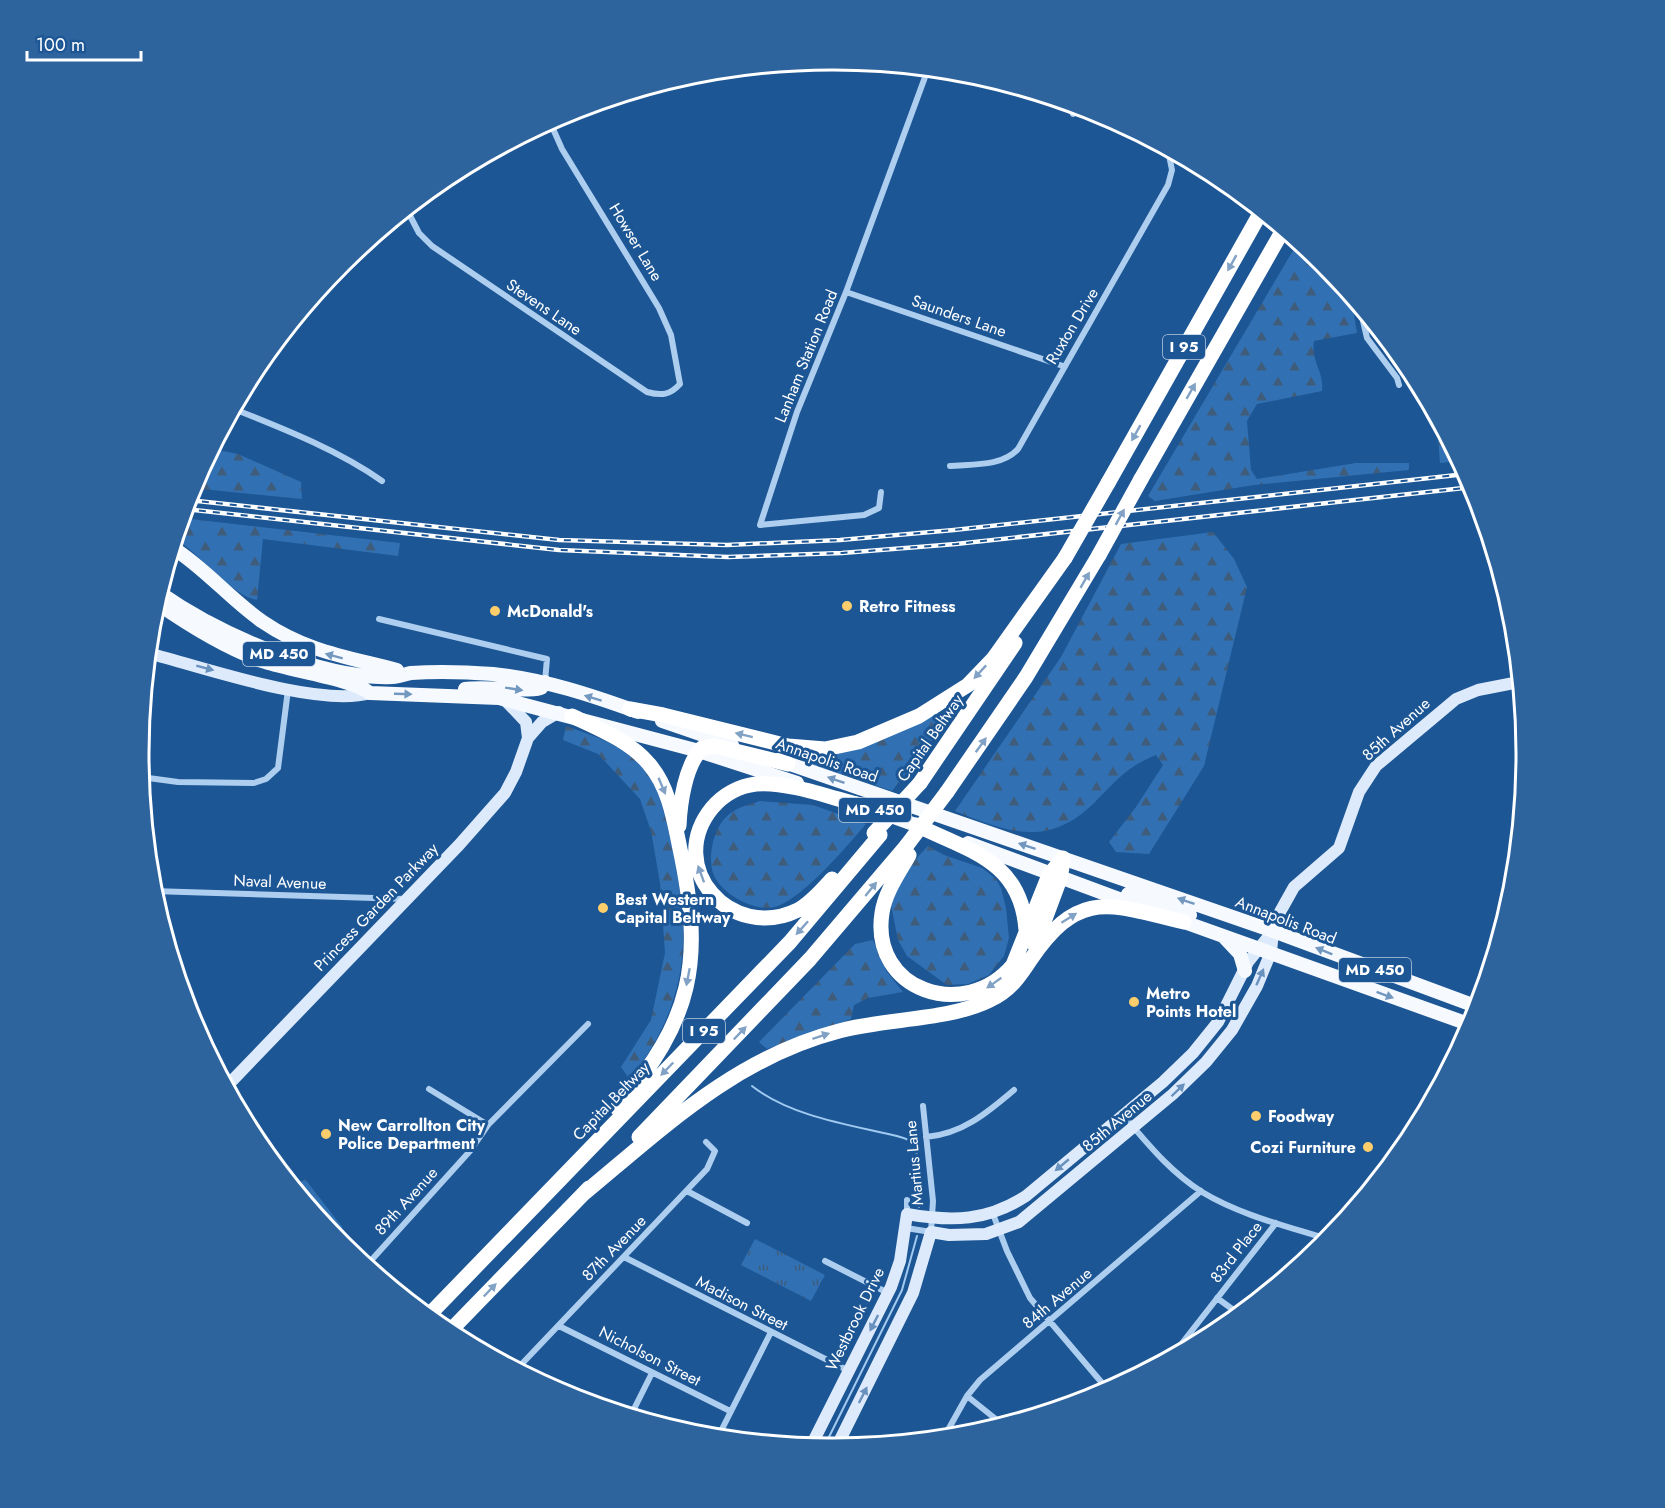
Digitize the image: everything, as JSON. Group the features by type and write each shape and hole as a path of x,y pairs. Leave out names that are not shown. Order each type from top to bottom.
{"highway":[{"name":"Capital Beltway","path":"435,1309 790,942 921,783 1003,663 1257,219"},
{"name":"I 95","path":"457,1324 810,959 910,847 1026,677 1099,555 1279,237"},
{"path":"630,709 797,747 825,748 858,742 919,716 968,685 993,659 1065,558"},
{"path":"522,1219 656,1059 676,1019 690,969 693,923 678,838 663,785 648,762 624,742 565,714"},
{"path":"678,838 684,790 699,751 707,746 715,746 788,764"},
{"path":"863,806 772,784 739,789 717,803 701,824 696,848 700,874 713,895 735,912 761,918 788,914 798,910 816,896 877,834"},
{"path":"916,825 984,857 1005,871 1023,905 1026,936"},
{"path":"910,847 887,895 881,929 891,959 911,982 930,992 951,996 983,990 1005,975 1013,965 1063,858"},
{"path":"1030,961 1055,877"},
{"path":"582,1195 701,1097 761,1060 838,1031 975,1006 1004,992 1014,983 1060,923 1088,908 1107,905 1184,922"}],"main road":[{"path":"179,553 263,622 293,639 332,656 411,674"},
{"name":"Annapolis Road","path":"167,598 217,628 276,653 355,673 393,677 411,674 491,674 545,682 1063,858 1469,1003"},
{"name":"Annapolis Road","path":"165,608 242,652 305,674 361,686 370,693 505,700 699,751 863,806 1082,887 1220,934 1461,1022"},
{"path":"436,695 478,687 505,687 533,692 541,688 545,682"},
{"path":"1082,887 1093,883 1257,938 1273,931"},
{"path":"1220,934 1240,954 1245,971"},
{"path":"1409,1004 1413,999 1428,999 1466,1011"}],"street":[{"name":"Lanham Station Road","path":"881,492 879,508 864,515 760,525 797,412 846,292 925,77"},
{"name":"Howser Lane","path":"554,131 562,149 659,308 671,334 681,384"},
{"name":"Ruxton Drive","path":"950,466 994,462 1016,452 1167,185 1172,170 1170,160"},
{"name":"Stevens Lane","path":"410,217 419,233 432,246 647,392 667,394 681,384"},
{"name":"Saunders Lane","path":"846,292 1063,366"},
{"path":"1364,324 1367,339 1400,385"},
{"path":"241,412 309,441 365,469 382,481"},
{"path":"379,618 547,659 545,682"},
{"path":"157,655 288,689 338,696 359,696 370,693"},
{"name":"85th Avenue","path":"906,1228 971,1236 999,1231 1035,1212 1135,1128 1206,1062 1232,1030 1248,1001 1265,950 1294,887 1331,856 1343,842 1359,792 1376,766 1456,699 1478,690 1512,684"},
{"path":"150,778 178,782 254,783 266,779 278,768 288,689"},
{"path":"505,700 526,722 528,738"},
{"name":"Princess Garden Parkway","path":"232,1080 459,845 504,793 516,772 528,738 542,722 565,714"},
{"name":"Naval Avenue","path":"163,891 407,899"},
{"name":"85th Avenue","path":"907,1214 932,1218 969,1218 993,1214 1026,1196 1179,1067 1215,1026 1245,971 1265,950"},
{"path":"1215,1026 1239,999 1248,1001"},
{"name":"89th Avenue","path":"372,1259 470,1151 488,1125 588,1024"},
{"path":"429,1089 488,1125"},
{"path":"926,1137 963,1128 1014,1090"},
{"name":"Martius Lane","path":"923,1106 930,1165 932,1218"},
{"path":"1124,1115 1163,1161 1202,1191 1276,1223 1317,1236"},
{"name":"87th Avenue","path":"523,1363 712,1162 715,1151 706,1142"},
{"path":"687,1191 747,1223"},
{"name":"84th Avenue","path":"950,1427 967,1396 980,1380 1202,1191"},
{"name":"Westbrook Drive","path":"815,1437 888,1293 900,1261 906,1228 907,1200"},
{"path":"993,1214 1019,1278 1049,1321 1101,1382"},
{"path":"841,1438 914,1293 931,1232 932,1218"},
{"name":"83rd Place","path":"1185,1339 1276,1223"},
{"name":"Madison Street","path":"624,1257 849,1371"},
{"path":"825,1261 888,1293"},
{"name":"83rd Place","path":"1217,1298 1231,1308"},
{"name":"Nicholson Street","path":"559,1326 730,1411"},
{"path":"722,1428 771,1332"},
{"path":"635,1408 652,1373"},
{"path":"967,1396 994,1418"}],"green space":[{"path":"1293,250 1354,312 1357,333 1314,341 1314,355 1321,377 1322,391 1257,404 1247,421 1251,470 1257,479 1356,463 1409,463 1409,470 1254,485 1155,501 1148,496"},
{"path":"1438,438 1450,462 1440,463"},
{"path":"220,451 238,454 301,482 302,499 202,489"},
{"path":"191,519 400,543 398,556 263,539 257,600 237,591 182,543"},
{"path":"1213,532 1234,559 1247,587 1204,766 1149,854 1116,852 1109,842 1136,807 1163,765 1156,755 1129,769 1078,816 1061,826 1045,831 1011,830 955,811 1061,657 1121,544"},
{"path":"938,713 943,717 936,735 892,791 801,761 802,754"},
{"path":"566,726 598,738 629,754 651,778 662,807 678,880 683,941 681,969 664,1023 650,1051 630,1080 621,1067 651,1020 665,953 660,883 651,831 640,799 598,754 563,740"},
{"path":"760,801 813,805 866,824 825,870 801,892 778,906 769,908 750,905 731,895 717,881 711,865 711,856 717,830 727,816 740,808"},
{"path":"928,846 944,855 982,868 996,879 1001,888 1009,938 1004,956 989,975 968,984 947,985 907,956 898,940 890,900 915,860"},
{"path":"873,940 887,972 903,992 868,998 854,1005 851,1019 767,1049 759,1042 855,944"},
{"path":"305,1179 343,1228 319,1205 300,1182"},
{"path":"755,1239 825,1275 811,1301 741,1265"}],"waterway":[{"path":"752,1086 780,1103 813,1116 897,1136 915,1143"},
{"path":"913,1130 918,1163 919,1207"},
{"path":"829,1438 902,1290 917,1236"}],"railway":[{"path":"198,501 559,540 727,545 840,540 954,530 1456,475"},
{"path":"194,510 559,550 728,557 842,553 956,544 1462,488"}],"place":[{"name":"Retro Fitness","path":"847,606"},
{"name":"McDonald's","path":"495,611"},
{"name":"Best Western Capital Beltway","path":"603,908"},
{"name":"Metro Points Hotel","path":"1134,1002"},
{"name":"Foodway","path":"1256,1116"},
{"name":"New Carrollton City Police Department","path":"326,1134"},
{"name":"Cozi Furniture","path":"1368,1147"}]}
